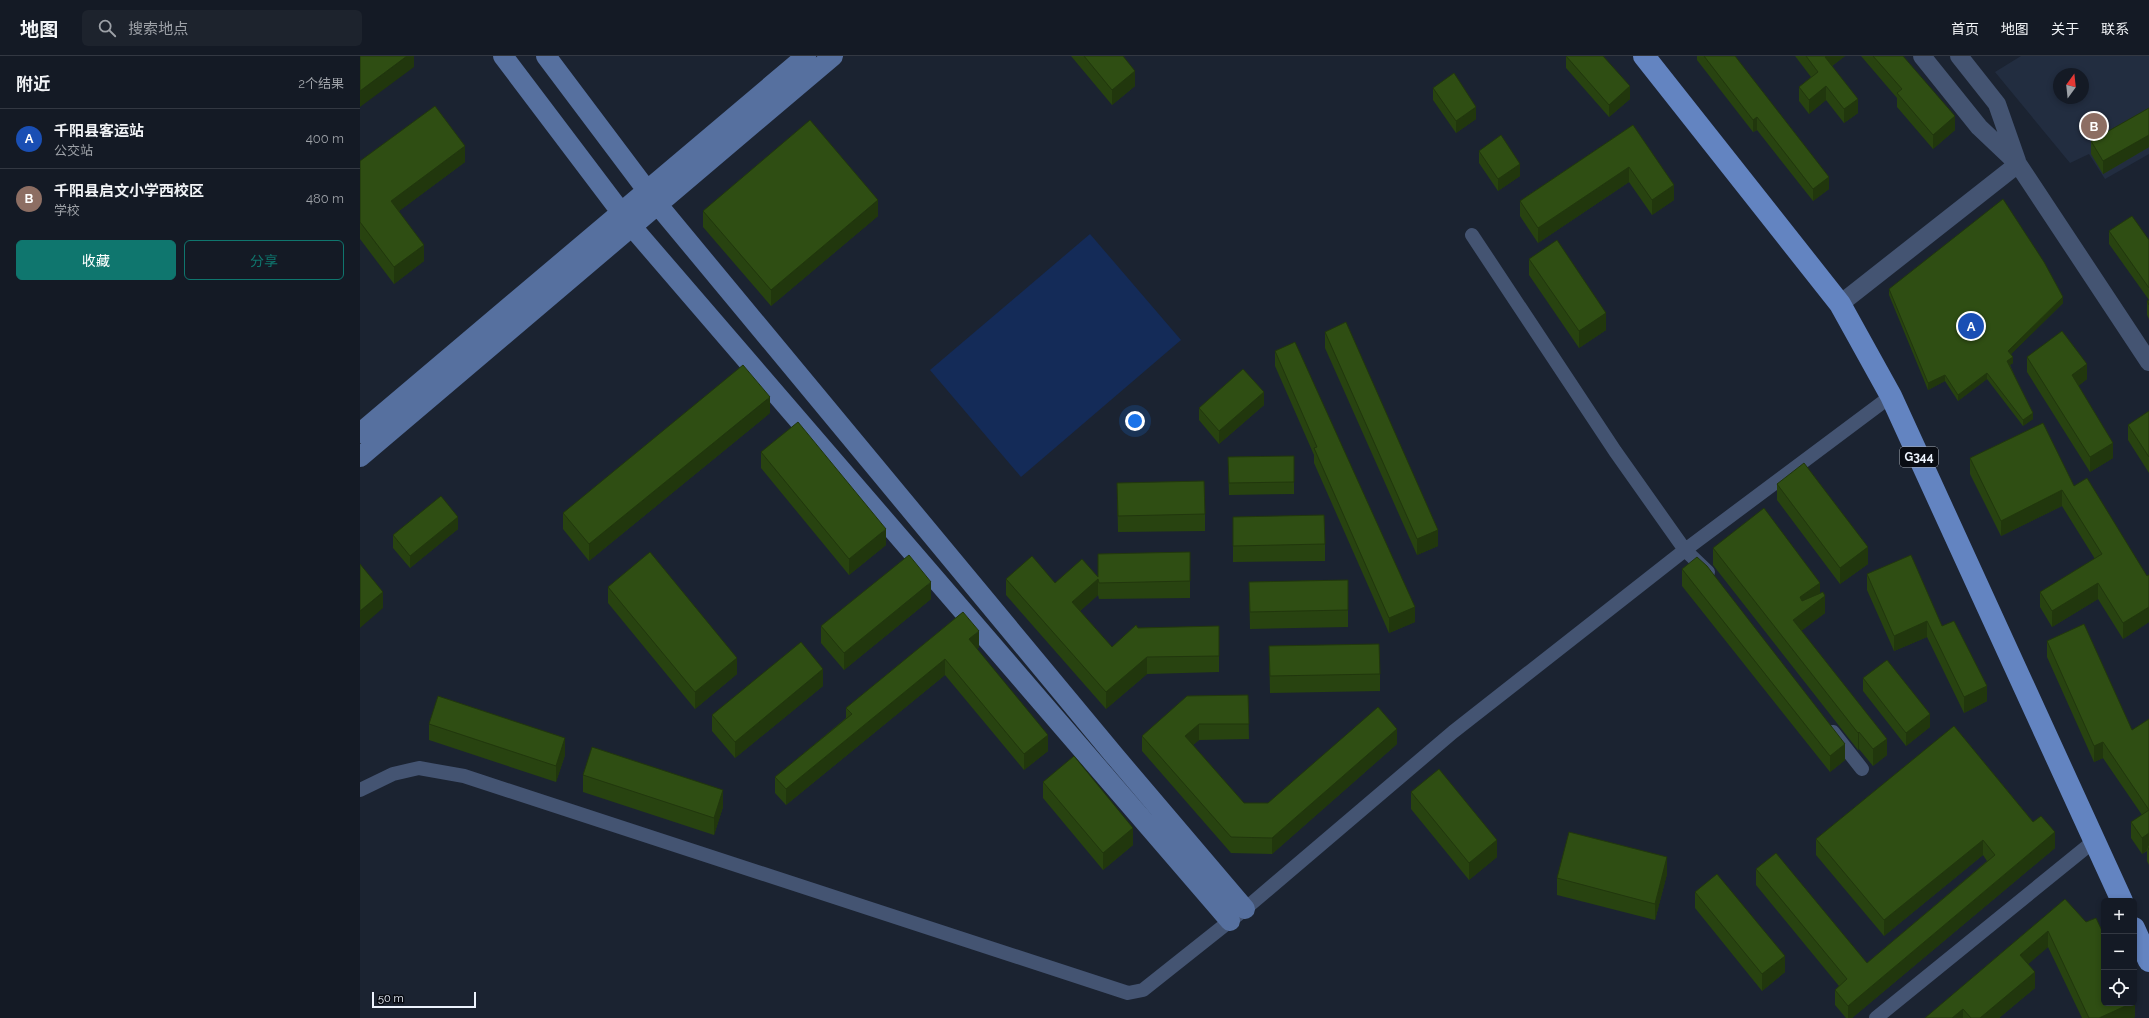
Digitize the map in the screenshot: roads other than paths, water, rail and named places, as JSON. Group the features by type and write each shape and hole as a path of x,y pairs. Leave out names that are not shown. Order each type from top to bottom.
{"main road":[{"path":"503,56 627,220 1238,915"},
{"path":"546,56 653,198 1109,749 1238,915"},
{"path":"653,198 806,56"},
{"path":"360,457 627,220 833,56"},
{"name":"G344","path":"1644,56 1840,304 1892,396 2121,898"},
{"path":"360,433 627,220"},
{"path":"2137,934 2149,961"}],"street":[{"path":"1922,56 1979,127 2018,164 2149,362"},
{"path":"1959,56 1997,104 2018,164"},
{"path":"1840,304 2018,164"},
{"path":"1472,235 1615,451 1685,550 1718,583"},
{"path":"360,790 393,774 419,768 464,776 1128,993 1143,990 1238,915 1453,732 1685,550 1892,396"},
{"path":"1824,720 1862,769"},
{"path":"1876,1018 2094,841"}],"place":[{"name":"千阳县启文小学西校区","path":"2094,126"},
{"name":"千阳县客运站","path":"1971,326"}]}
